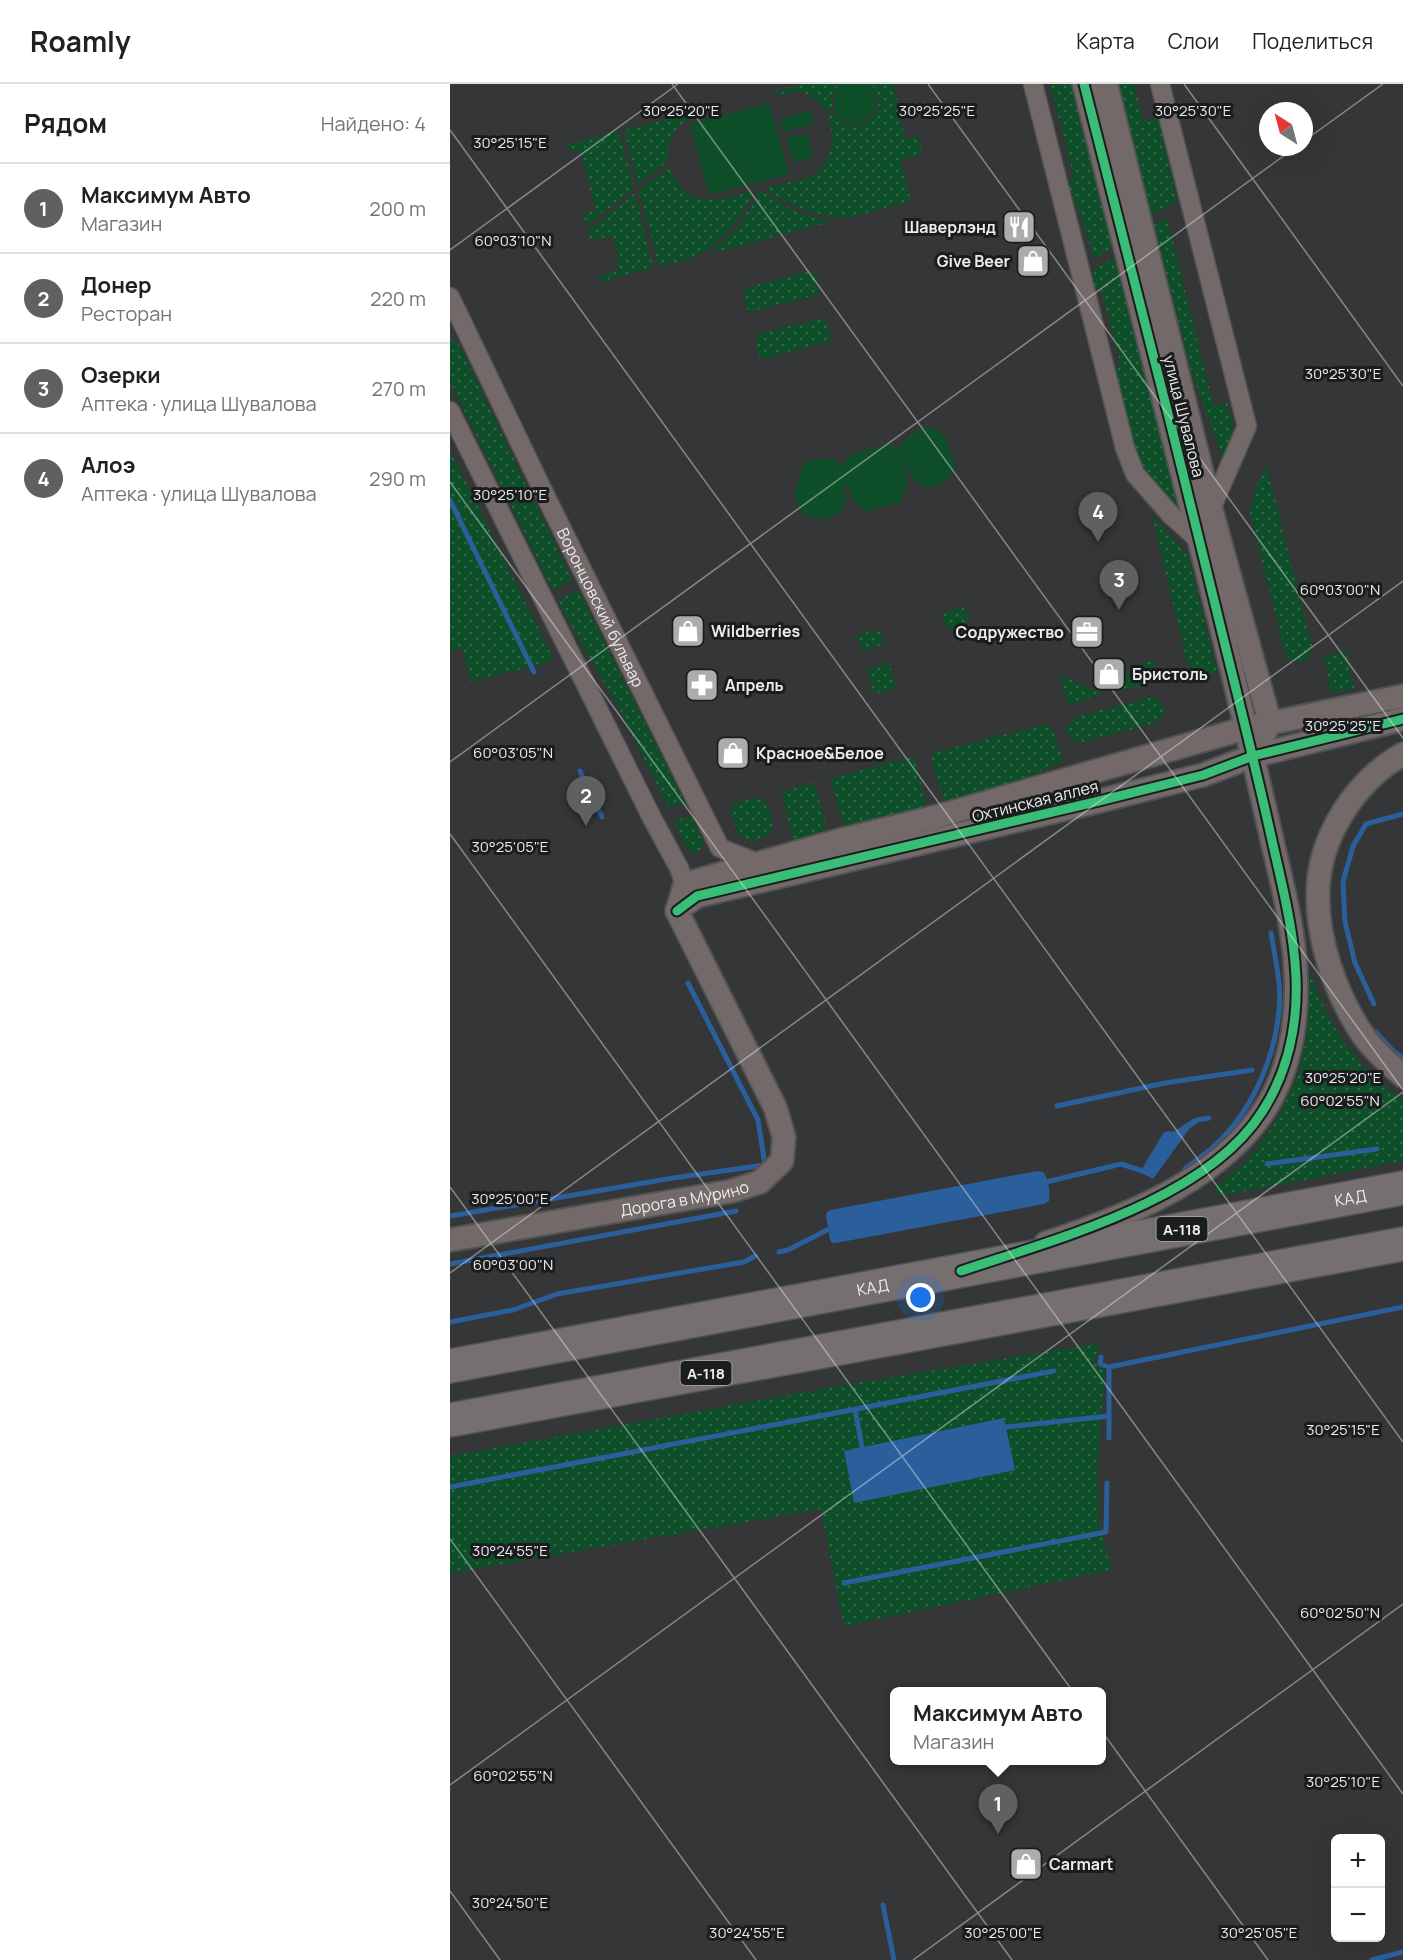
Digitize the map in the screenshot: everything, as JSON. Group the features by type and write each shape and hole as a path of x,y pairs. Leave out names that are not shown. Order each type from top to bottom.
{"highway":[{"name":"КАД","path":"450,1366 1403,1188"},
{"name":"А-118","path":"450,1420 1403,1244"}],"street":[{"path":"1033,84 1125,448 1135,474 1171,515 1200,541"},
{"name":"улица Шувалова","path":"962,1270 1062,1238 1170,1192 1223,1156 1260,1116 1276,1089 1294,1028 1296,977 1285,896 1200,541 1084,84"},
{"name":"улица Шувалова","path":"1106,84 1211,509 1270,723"},
{"path":"1160,84 1247,426 1211,509"},
{"name":"Воронцовский бульвар","path":"450,299 457,328 545,495 720,848"},
{"path":"450,411 652,818 687,883"},
{"name":"Охтинская аллея","path":"687,883 837,841 939,816 1246,728 1403,696"},
{"name":"Охтинская аллея","path":"687,883 1105,800 1203,774 1253,756 1403,719"},
{"path":"1253,756 1270,723"},
{"path":"1403,754 1368,781 1351,800 1334,830 1322,862 1318,892 1319,921 1340,992 1359,1030 1382,1057 1403,1076"},
{"path":"687,883 688,875 699,875 710,870 717,861 720,848 758,863"},
{"name":"Охтинская аллея","path":"676,911 687,883"},
{"name":"Дорога в Мурино","path":"450,1240 732,1191 760,1182 782,1161 784,1137 775,1107 676,911"}],"green space":[{"path":"803,84 839,84 832,96 832,108 825,110 820,103 802,91 774,95 773,91"},
{"path":"841,84 869,84 875,92 877,103 870,118 855,124 837,115 833,103"},
{"path":"871,84 893,84 905,139 919,138 922,155 901,160 911,201 864,214 839,217 805,210 783,200 766,188 803,179 820,169 831,147 832,130 828,114 833,112 842,121 852,125 869,120 875,114 878,105 877,95"},
{"path":"1050,84 1073,84 1112,247 1094,259 1078,205 1074,205 1068,180 1074,177"},
{"path":"1119,84 1134,84 1143,121 1158,117 1177,202 1151,214"},
{"path":"769,103 789,174 709,195 690,124"},
{"path":"717,106 718,109 688,120 675,131 668,149 667,162 638,185 624,130"},
{"path":"811,111 814,124 783,132 780,119"},
{"path":"619,131 634,189 586,226 584,214 596,211 580,149 569,151 566,145"},
{"path":"808,134 813,157 793,162 786,138"},
{"path":"669,167 685,191 704,200 727,198 754,191 737,221 710,247 701,254 659,266 639,190"},
{"path":"760,190 795,211 830,222 709,254 739,226"},
{"path":"635,193 653,268 599,282 600,276 619,270 613,236 591,240 588,231"},
{"path":"1167,218 1214,406 1227,402 1234,432 1227,461 1224,462 1192,373 1154,224"},
{"path":"1114,257 1177,507 1155,485 1136,457 1115,368 1121,366 1101,289 1096,290 1091,272"},
{"path":"807,272 815,274 819,291 817,295 748,312 743,293 748,287"},
{"path":"819,319 826,321 831,339 829,342 760,359 755,340 759,334"},
{"path":"450,338 457,342 461,349 572,580 552,589 450,382"},
{"path":"924,426 937,430 942,435 952,455 955,468 944,481 927,488 915,481 908,469 905,470 908,485 900,502 865,511 854,503 848,484 844,486 844,505 834,516 812,517 799,509 795,499 796,490 801,470 808,461 838,460 843,468 847,458 852,454 891,444 898,452 900,444"},
{"path":"450,450 552,656 550,661 471,681 462,648 450,651"},
{"path":"1267,468 1312,645 1309,656 1302,662 1293,661 1285,653 1250,513 1257,484"},
{"path":"1152,515 1188,556 1217,672 1198,675 1188,666"},
{"path":"578,590 685,803 668,807 622,714 557,601"},
{"path":"962,607 967,610 969,621 950,628 946,627 943,615"},
{"path":"876,630 881,632 883,644 861,650 857,637"},
{"path":"1346,651 1354,688 1331,693 1324,656"},
{"path":"1154,661 1158,681 1123,690 1122,687 1130,667"},
{"path":"886,664 890,666 896,686 893,690 875,694 867,672 870,668"},
{"path":"1059,675 1100,693 1101,695 1068,705"},
{"path":"1153,697 1162,703 1164,715 1152,724 1080,743 1071,739 1068,734 1067,725 1078,716"},
{"path":"1047,724 1053,730 1064,761 993,792 950,804 942,795 931,753"},
{"path":"914,757 926,801 923,808 919,811 851,828 843,823 830,778"},
{"path":"814,783 826,824 825,829 814,838 793,843 782,792"},
{"path":"760,797 769,808 772,829 766,837 751,841 740,836 730,812 738,803"},
{"path":"691,816 704,842 701,849 694,853 686,847 674,821"},
{"path":"1310,972 1326,1011 1346,1044 1371,1074 1403,1100 1403,1161 1220,1196 1214,1191 1217,1185 1244,1164 1258,1147 1281,1113 1298,1076 1307,1035"},
{"path":"1100,1343 1094,1363 1105,1369 1097,1472 1100,1526 1111,1570 844,1626 821,1509 450,1573 450,1456 845,1385"}],"water":[{"path":"1194,1118 1192,1125 1153,1179 1140,1172 1164,1132 1175,1131"},
{"path":"1037,1171 1043,1172 1049,1186 1049,1201 1044,1204 836,1243 830,1240 826,1216 831,1210"},
{"path":"1004,1418 1015,1470 854,1503 844,1451"}],"waterway":[{"path":"450,500 534,672"},
{"path":"580,771 602,817"},
{"path":"1374,1004 1355,963 1345,922 1343,882 1353,846 1366,824 1403,814"},
{"path":"1185,1169 1225,1135 1248,1104 1266,1068 1276,1030 1280,1001 1278,972 1271,933"},
{"path":"450,1216 673,1178 765,1165 758,1120 688,983"},
{"path":"1376,1032 1392,1050 1403,1058"},
{"path":"1057,1106 1165,1083 1252,1070"},
{"path":"1189,1126 1197,1120 1209,1118"},
{"path":"1267,1164 1377,1149"},
{"path":"1042,1183 1121,1164 1146,1172"},
{"path":"450,1264 736,1211"},
{"path":"779,1252 788,1250 833,1227"},
{"path":"450,1322 513,1310 557,1294 744,1262 755,1256"},
{"path":"1109,1438 1109,1367 1403,1307"},
{"path":"1101,1357 1100,1364 1109,1367"},
{"path":"450,1487 1054,1371"},
{"path":"855,1409 862,1447"},
{"path":"1006,1427 1109,1416"},
{"path":"844,1583 1106,1532 1107,1483"},
{"path":"883,1905 894,1960"},
{"path":"1372,1960 1403,1952"}],"cycle path":[{"path":"961,1271 1083,1230 1167,1193 1205,1169 1237,1143 1271,1097 1290,1047 1295,1012 1296,977 1293,944 1268,821 1084,84"},
{"path":"677,911 697,896 1203,775 1253,756 1403,719"}],"place":[{"name":"Шаверлэнд","path":"1019,227"},
{"name":"Give Beer","path":"1033,261"},
{"name":"Алоэ","path":"1098,542"},
{"name":"Озерки","path":"1119,610"},
{"name":"Wildberries","path":"688,631"},
{"name":"Содружество","path":"1087,632"},
{"name":"Бристоль","path":"1109,674"},
{"name":"Апрель","path":"702,685"},
{"name":"Красное&Белое","path":"733,753"},
{"name":"Донер","path":"586,826"},
{"name":"Максимум Авто","path":"998,1834"},
{"name":"Carmart","path":"1026,1864"}]}
